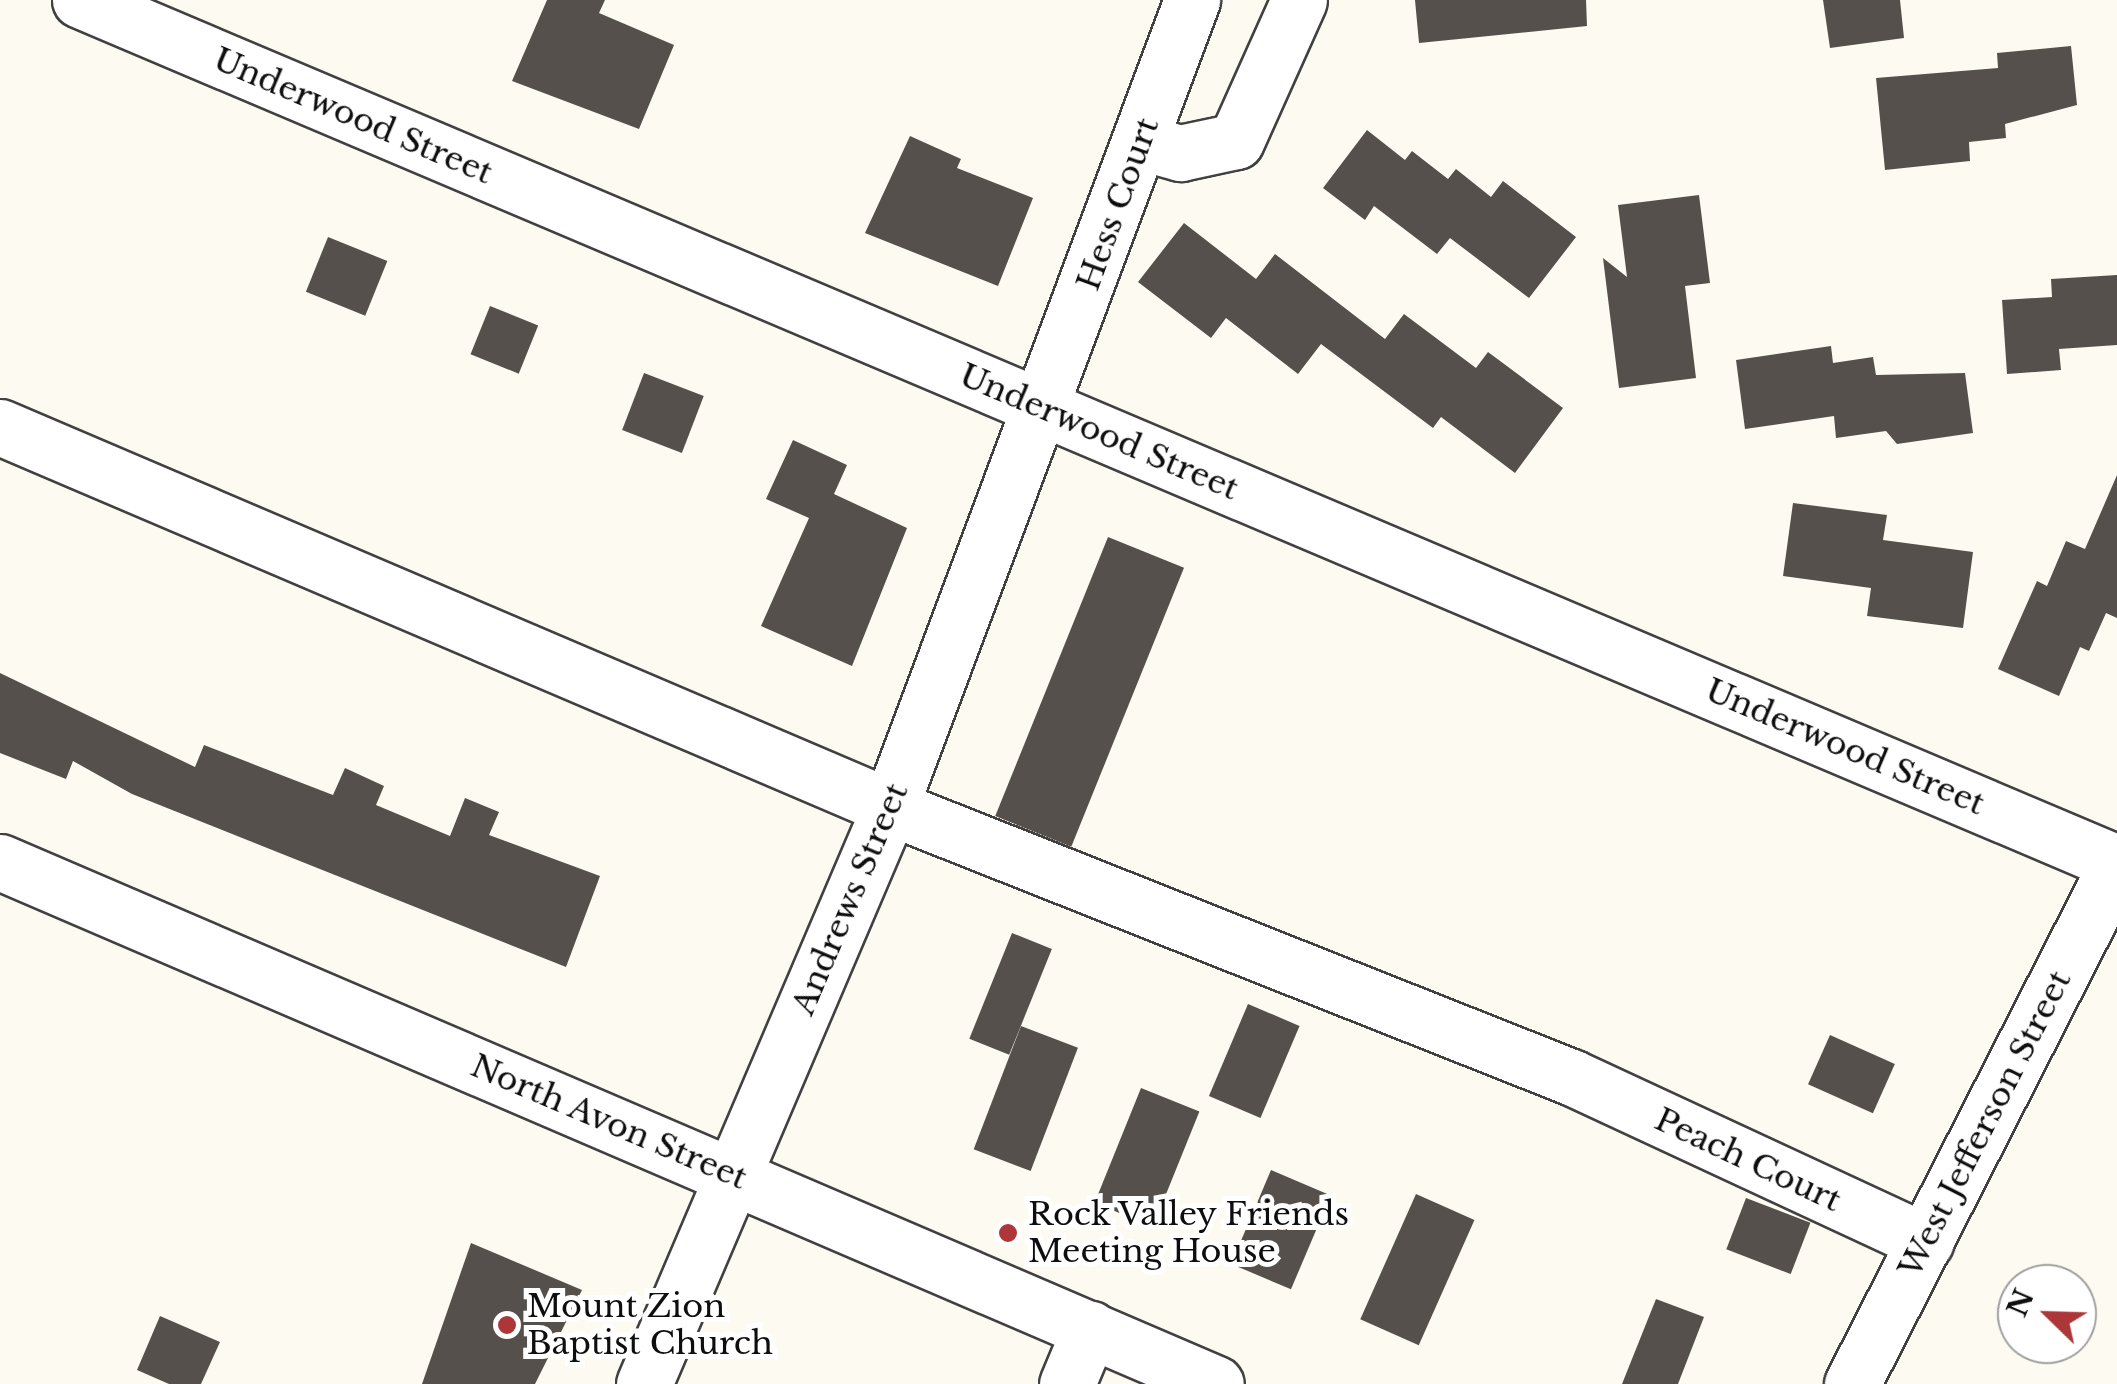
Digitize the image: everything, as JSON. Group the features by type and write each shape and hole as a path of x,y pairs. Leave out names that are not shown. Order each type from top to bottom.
{"street":[{"name":"Underwood Street","path":"80,0 2117,864"},
{"name":"Hess Court","path":"1044,409 1192,0"},
{"path":"1141,142 1180,153 1236,141 1299,0"},
{"name":"Andrews Street","path":"644,1384 730,1174 890,807 1044,409"},
{"name":"Peach Court","path":"0,427 890,807 1571,1078 1926,1242"},
{"name":"North Avon Street","path":"0,862 1216,1384"},
{"name":"West Jefferson Street","path":"1852,1384 2117,864"},
{"path":"1068,1384 1090,1329"}],"building":[{"path":"547,0 605,0 599,13 674,45 639,129 512,81"},
{"path":"1415,0 1586,0 1587,26 1419,43"},
{"path":"1823,0 1900,0 1904,38 1830,48"},
{"path":"2071,46 2077,105 2005,124 2006,138 1969,142 1970,161 1885,170 1876,78 1998,68 1997,53"},
{"path":"1367,130 1405,160 1412,151 1448,179 1456,169 1491,197 1503,181 1576,237 1529,298 1450,238 1437,254 1374,206 1365,220 1323,188"},
{"path":"910,136 961,159 957,168 1033,198 998,286 865,233"},
{"path":"1699,195 1710,283 1685,286 1696,378 1619,388 1603,258 1627,277 1618,205"},
{"path":"1184,223 1256,279 1275,254 1385,339 1404,314 1476,368 1488,352 1563,408 1515,473 1441,417 1433,428 1321,344 1298,374 1226,318 1211,338 1138,282"},
{"path":"328,237 387,261 365,316 306,292"},
{"path":"2117,275 2117,345 2059,349 2061,370 2007,374 2002,300 2052,297 2051,279"},
{"path":"490,306 538,325 519,374 471,354"},
{"path":"1831,346 1833,363 1873,357 1876,375 1965,373 1973,433 1897,444 1886,431 1836,438 1834,416 1745,429 1736,360"},
{"path":"644,373 704,396 682,453 622,430"},
{"path":"793,440 847,465 834,494 907,528 852,666 761,626 809,518 766,499"},
{"path":"2117,475 2117,618 2106,613 2089,651 2080,647 2059,696 1998,669 2037,581 2047,586 2066,541 2085,549"},
{"path":"1793,503 1887,515 1883,540 1973,552 1963,628 1867,616 1871,588 1783,576"},
{"path":"1108,537 1184,568 1071,847 995,816"},
{"path":"0,673 195,767 204,745 333,795 345,768 384,786 376,805 450,836 465,798 499,812 489,835 600,876 566,967 132,794 73,761 66,779 0,753"},
{"path":"1012,933 1052,949 1009,1055 969,1039"},
{"path":"1248,1004 1300,1026 1260,1118 1209,1096"},
{"path":"1021,1026 1078,1048 1031,1171 974,1149"},
{"path":"1830,1035 1895,1064 1873,1113 1808,1084"},
{"path":"1141,1088 1199,1112 1153,1227 1095,1203"},
{"path":"1271,1170 1331,1195 1291,1289 1231,1264"},
{"path":"1416,1194 1474,1220 1419,1345 1360,1319"},
{"path":"1746,1198 1810,1223 1791,1274 1726,1249"},
{"name":"Mount Zion Baptist Church","path":"471,1243 582,1290 535,1384 422,1384"},
{"path":"1656,1299 1704,1317 1678,1384 1622,1384"},
{"path":"160,1316 220,1342 201,1384 169,1384 137,1370"}],"place":[{"name":"Rock Valley Friends Meeting House","path":"1008,1233"},
{"name":"Mount Zion Baptist Church","path":"507,1325"}]}
